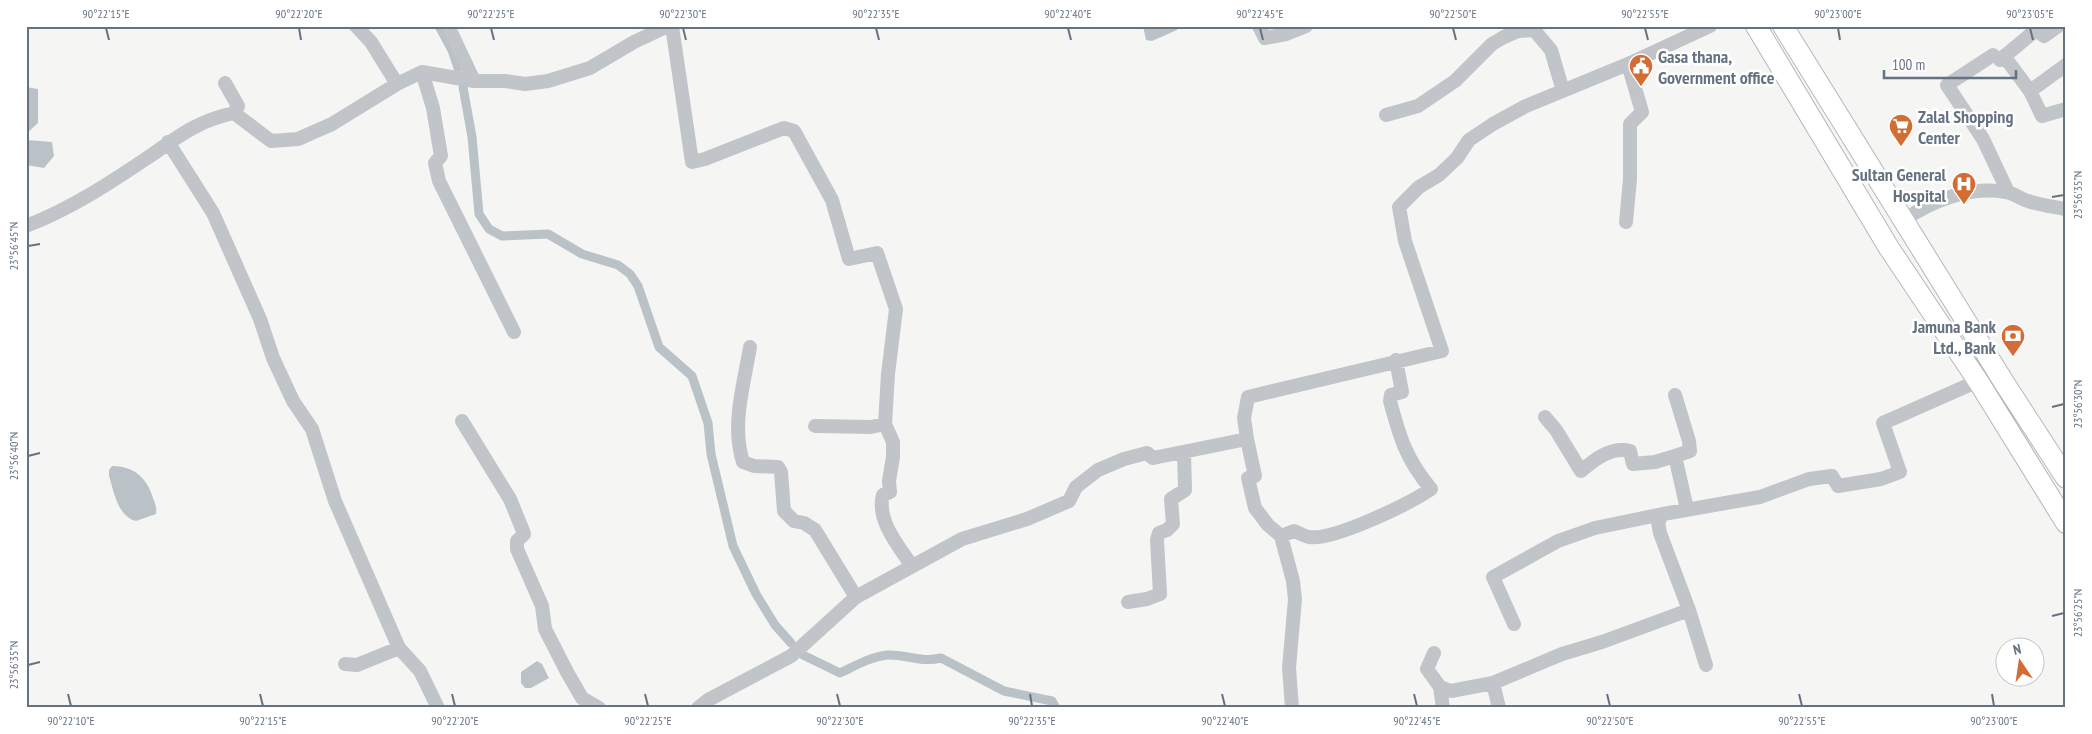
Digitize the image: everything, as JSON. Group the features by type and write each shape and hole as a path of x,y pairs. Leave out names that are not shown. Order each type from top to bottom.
{"highway":[{"path":"1756,26 1889,248 1978,381 2066,522"},
{"path":"1783,26 2004,384 2066,478"}],"street":[{"path":"356,26 371,42 397,84"},
{"path":"448,26 474,81"},
{"path":"26,226 45,218 98,188 180,134 218,116 234,113 271,140 298,139 340,119 397,84 422,72 474,81 505,81 525,84 548,81 590,68 634,42 670,26 692,162 705,159 784,128 794,130 832,200 849,259 877,253 896,309 888,374 885,424 893,442 894,456 888,481 890,492 884,496 882,502 888,530 912,566"},
{"path":"1259,26 1264,38 1286,34 1306,26"},
{"path":"1292,708 1289,668 1295,599 1281,536 1268,525 1255,508 1248,478 1255,476 1244,418 1248,397 1344,375 1396,360 1442,351 1407,248 1399,207 1419,186 1439,175 1457,158 1469,140 1493,124 1526,106 1628,64 1710,26"},
{"path":"2008,192 1983,139 1947,85 1999,57 2036,30 2044,36 2058,26"},
{"path":"1386,115 1418,106 1455,81 1492,44 1518,31 1534,30 1551,50 1563,91"},
{"path":"1999,57 2030,91 2042,116 2066,108"},
{"path":"1626,222 1630,179 1630,124 1642,112 1628,64"},
{"path":"2030,91 2066,65"},
{"path":"422,72 438,134 441,156 435,163 440,181 514,332"},
{"path":"225,83 238,106 234,113"},
{"path":"168,142 213,213 260,319 273,358 293,401 312,429 332,493 399,648 420,671 438,708"},
{"path":"1904,220 1911,214 1954,195 1973,191 2008,192 2027,201 2066,209"},
{"path":"750,347 737,431 738,446 743,462 754,466 778,467 781,472 784,511 794,521 804,523 815,530 856,597"},
{"path":"1281,536 1294,531 1309,537 1330,536 1390,512 1431,489 1417,472 1400,440 1390,401 1391,395 1402,392 1396,360"},
{"path":"1514,624 1493,577 1558,541 1595,528 1687,509 1760,497 1809,478 1832,476 1838,486 1881,479 1900,472 1883,423 1978,381"},
{"path":"1545,417 1556,430 1581,471 1600,456 1624,449 1630,450 1633,464 1655,462 1690,451 1689,441 1674,395"},
{"path":"462,421 510,499 523,530 522,536 517,541 517,549 542,606 545,629 582,698 599,708"},
{"path":"815,426 872,427 885,424"},
{"path":"706,705 791,656 856,597 962,539 1027,519 1069,501 1076,488 1098,470 1147,453 1153,458 1247,439"},
{"path":"1128,602 1147,599 1160,594 1157,540 1159,533 1167,530 1172,524 1171,499 1185,490 1184,452"},
{"path":"1675,456 1687,509"},
{"path":"1663,514 1658,522 1660,533 1706,664"},
{"path":"1440,687 1451,691 1492,683 1562,654 1602,642 1688,610"},
{"path":"345,664 357,665 399,648"},
{"path":"1434,653 1427,669 1440,687 1443,708"},
{"path":"1492,683 1498,708"}],"shaded area":[{"path":"1143,26 1179,26 1177,30 1152,41 1146,40"},
{"path":"26,87 38,89 38,123 27,133"},
{"path":"26,140 52,142 54,156 44,168 26,165"},
{"path":"112,466 127,468 143,479 150,491 156,508 156,514 136,521 125,515 115,496 109,476 109,470"},
{"path":"537,661 542,664 549,678 531,688 525,688 521,683 521,672"}],"waterway":[{"path":"439,26 452,50 458,68"},
{"path":"463,87 472,137 479,214 489,229 502,236 548,234 582,254 618,265 630,274 638,286 659,347 692,376 708,423 711,454 733,546 756,594 775,625 791,643"},
{"path":"803,655 840,673 869,660 887,655 920,659 941,658 1004,691 1052,701 1056,708"}],"place":[{"name":"Gasa thana, Government office","path":"1641,87"},
{"name":"Zalal Shopping Center","path":"1901,147"},
{"name":"Sultan General Hospital","path":"1964,205"},
{"name":"Jamuna Bank Ltd., Bank","path":"2013,357"}]}
